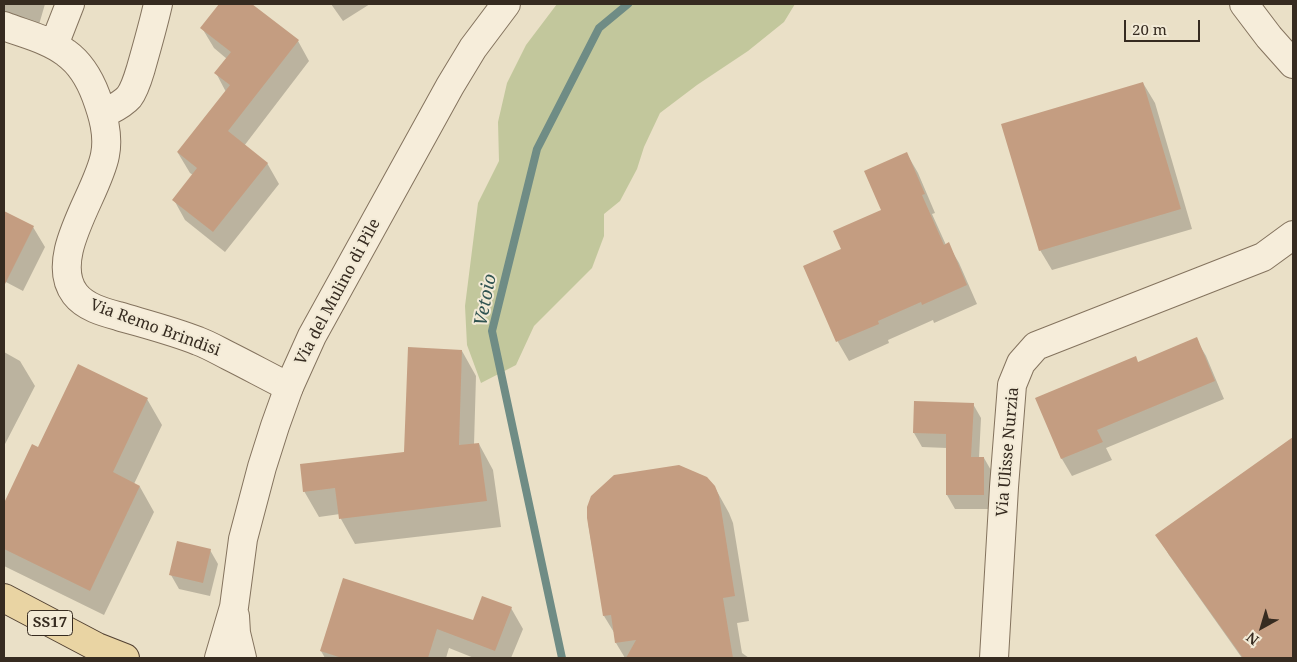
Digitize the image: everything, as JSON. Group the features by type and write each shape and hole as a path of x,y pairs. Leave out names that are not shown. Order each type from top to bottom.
{"main road":[{"name":"SS17","path":"4,598 103,653 125,658"}],"street":[{"path":"54,45 70,4"},
{"path":"103,114 123,102 130,95 136,84 158,4"},
{"name":"Via del Mulino di Pile","path":"219,658 234,607 243,539 272,434 312,336 450,86 474,48 506,4"},
{"path":"1244,4 1269,37 1293,64"},
{"name":"Via Remo Brindisi","path":"4,26 54,45 68,54 82,68 93,88 103,114 106,134 105,154 100,173 70,244 67,260 66,270 75,294 83,302 99,310 199,341 290,387"},
{"name":"Via Ulisse Nurzia","path":"1263,257 1293,235"},
{"name":"Via Ulisse Nurzia","path":"994,658 1012,385 1021,364 1036,346 1263,257 1293,252"},
{"name":"Via del Mulino di Pile","path":"234,607 236,633 242,658"}],"green space":[{"path":"557,4 795,4 784,22 748,51 697,85 660,113 644,147 637,169 620,201 604,214 604,236 592,268 534,326 516,365 481,383 467,345 465,306 478,203 499,161 498,122 507,83 526,45"}],"building":[{"path":"219,4 252,4 299,40 228,131 268,163 213,232 172,200 197,168 177,152 230,85 214,73 231,52 200,28"},
{"path":"1143,82 1181,209 1039,251 1001,124"},
{"path":"907,152 925,194 922,195 944,245 949,242 967,285 922,305 921,302 878,321 879,324 836,342 803,266 841,249 833,231 881,210 864,171"},
{"path":"4,211 34,226 4,286"},
{"path":"1197,337 1215,381 1097,430 1103,442 1061,459 1035,398 1136,356 1138,362"},
{"path":"408,347 462,350 459,445 479,443 487,501 339,519 335,488 303,492 300,464 404,452"},
{"path":"78,364 148,398 113,472 140,486 90,591 4,549 4,503 32,444 38,447"},
{"path":"914,401 974,403 971,457 984,457 984,495 946,495 946,434 913,433"},
{"path":"1293,437 1293,658 1243,658 1155,535"},
{"path":"679,465 707,477 715,486 719,496 735,596 723,598 733,658 626,658 636,640 615,643 611,615 603,616 587,518 587,507 591,496 614,475"},
{"path":"177,541 211,549 203,583 169,575"},
{"path":"343,578 473,620 482,596 512,607 495,651 437,629 428,658 342,658 320,651"}],"waterway":[{"name":"Vetoio","path":"562,658 492,331 537,149 599,28 628,4"}]}
